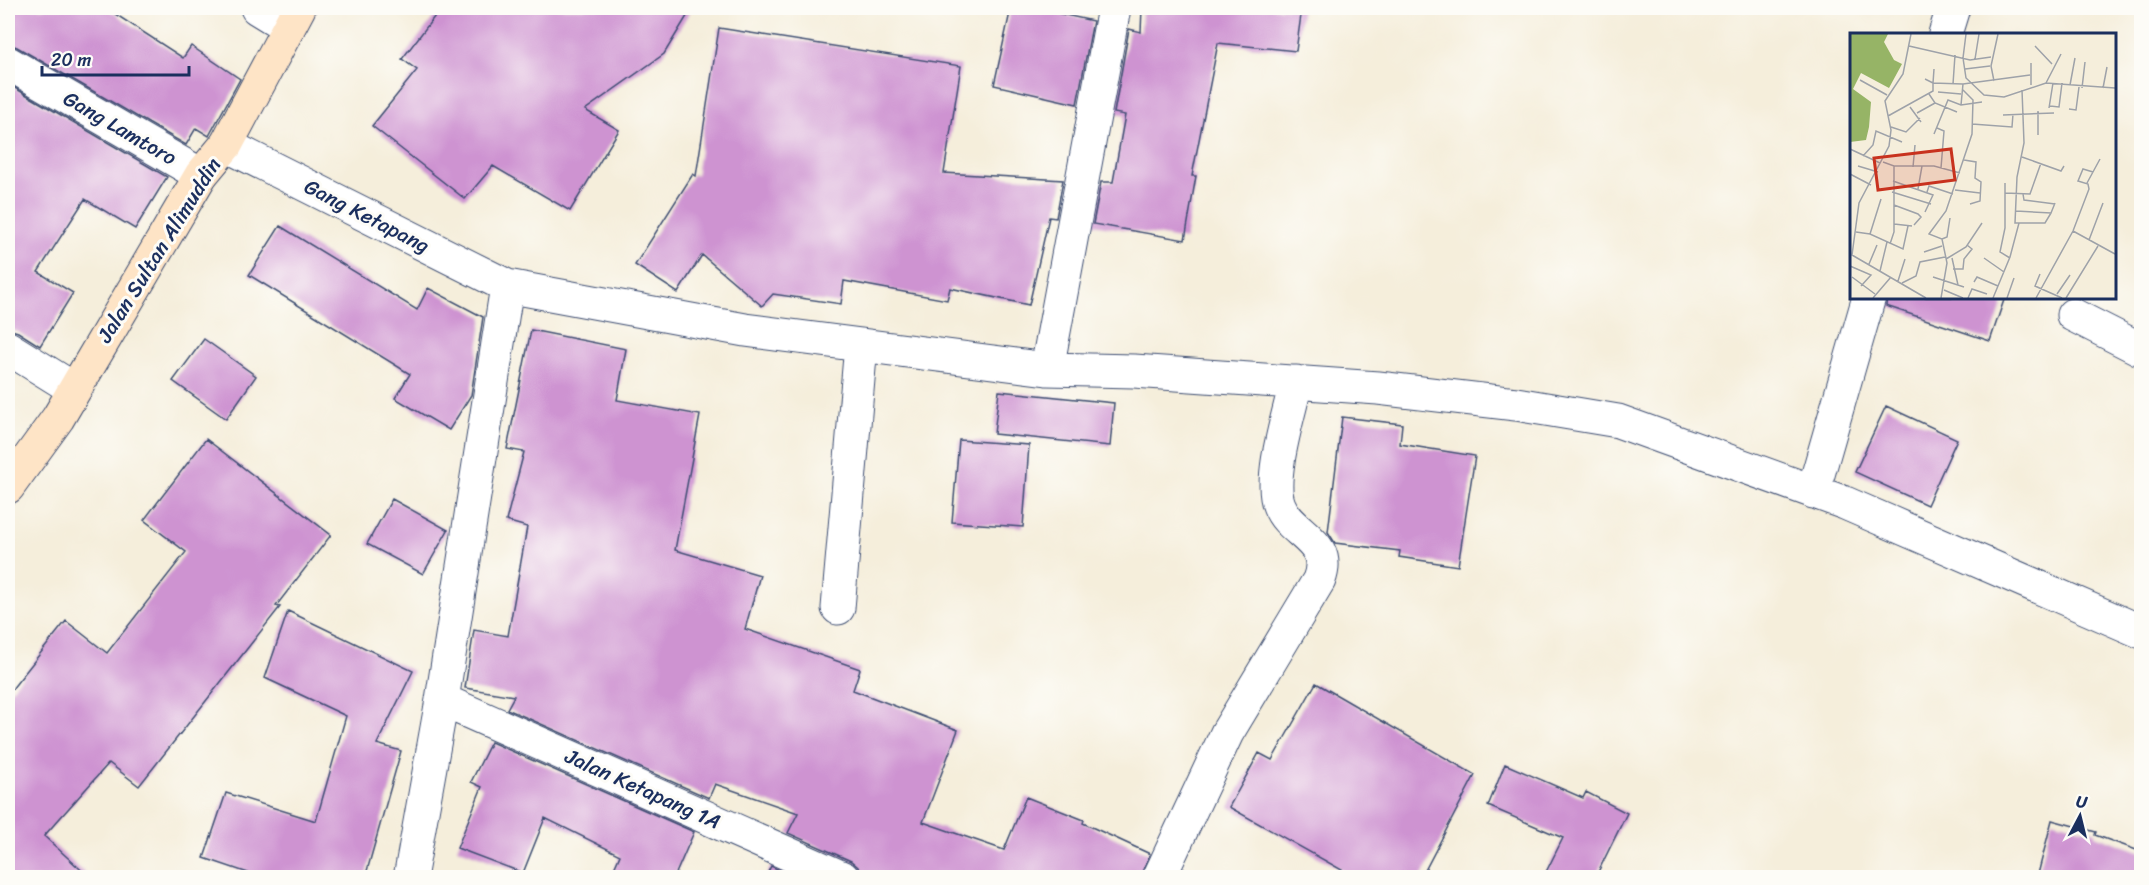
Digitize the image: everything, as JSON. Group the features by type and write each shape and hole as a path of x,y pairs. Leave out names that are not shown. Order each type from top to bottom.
{"main road":[{"name":"Jalan Sultan Alimuddin","path":"8,486 58,418 201,175 226,145 294,17"}],"street":[{"path":"257,8 294,17"},
{"path":"1047,369 1114,8"},
{"path":"1945,33 1953,8"},
{"name":"Gang Lamtoro","path":"8,63 201,175"},
{"name":"Gang Ketapang","path":"226,145 507,286 745,330 1047,369 1296,382 1516,404 1618,421 1845,503 2142,632"},
{"path":"410,878 442,700 507,286"},
{"path":"1813,492 1869,298"},
{"path":"2073,315 2142,350"},
{"path":"838,608 861,345"},
{"path":"8,348 74,389"},
{"path":"1159,878 1227,733 1324,568 1321,552 1279,507 1276,494 1275,477 1296,382"},
{"name":"Jalan Ketapang 1A","path":"442,700 843,878"}],"building":[{"path":"8,8 106,8 183,58 191,46 240,79 209,136 196,128 186,145 17,47 8,44"},
{"path":"441,8 692,8 664,54 585,110 619,130 570,211 493,166 465,199 372,126 417,70 402,59"},
{"path":"1011,8 1034,8 1093,21 1077,104 994,85"},
{"path":"1142,8 1302,8 1296,51 1218,43 1192,176 1196,176 1185,240 1093,224 1101,182 1113,182 1125,115 1114,113 1129,29 1141,32"},
{"path":"719,28 961,66 944,173 1063,180 1056,218 1049,217 1029,305 950,288 947,300 844,281 841,304 773,294 762,306 702,255 678,293 635,265 693,174 696,176"},
{"path":"8,84 167,177 135,229 85,199 38,272 73,293 40,346 18,332 8,329"},
{"path":"280,226 417,310 428,288 483,317 471,395 449,430 395,398 410,374 249,275"},
{"path":"1887,298 2005,298 1990,341 1886,306"},
{"path":"531,330 626,349 617,400 700,415 675,550 760,575 745,629 860,669 853,690 958,730 923,822 1004,850 1026,797 1084,820 1083,823 1150,854 1141,878 861,878 858,867 851,861 788,833 798,813 715,784 709,798 507,709 514,696 465,688 474,630 508,636 527,527 506,521 524,452 507,449"},
{"path":"204,339 256,376 226,419 173,381"},
{"path":"999,391 1114,403 1110,446 994,434"},
{"path":"1886,406 1957,439 1927,505 1855,472"},
{"path":"1342,417 1402,424 1400,444 1475,456 1458,566 1399,557 1400,551 1335,543 1328,532"},
{"path":"206,439 331,535 276,606 280,607 139,786 109,763 44,836 90,878 8,878 8,694 66,621 107,653 186,552 144,520"},
{"path":"959,440 1029,445 1023,527 952,522"},
{"path":"392,499 448,530 423,574 367,544"},
{"path":"288,611 413,671 377,744 401,751 365,878 263,878 204,858 226,793 316,821 346,716 265,678"},
{"path":"1316,683 1475,775 1421,878 1356,878 1229,807 1259,753 1272,760"},
{"path":"491,742 694,832 674,878 610,878 620,855 545,818 523,873 457,848 482,787 471,782"},
{"path":"1505,764 1583,798 1586,792 1627,813 1595,878 1543,878 1563,838 1488,806"},
{"path":"2052,820 2096,832 2095,835 2142,852 2142,878 2037,878"},
{"path":"771,866 796,878 765,878"},
{"path":"1184,869 1201,878 1180,878"}]}
